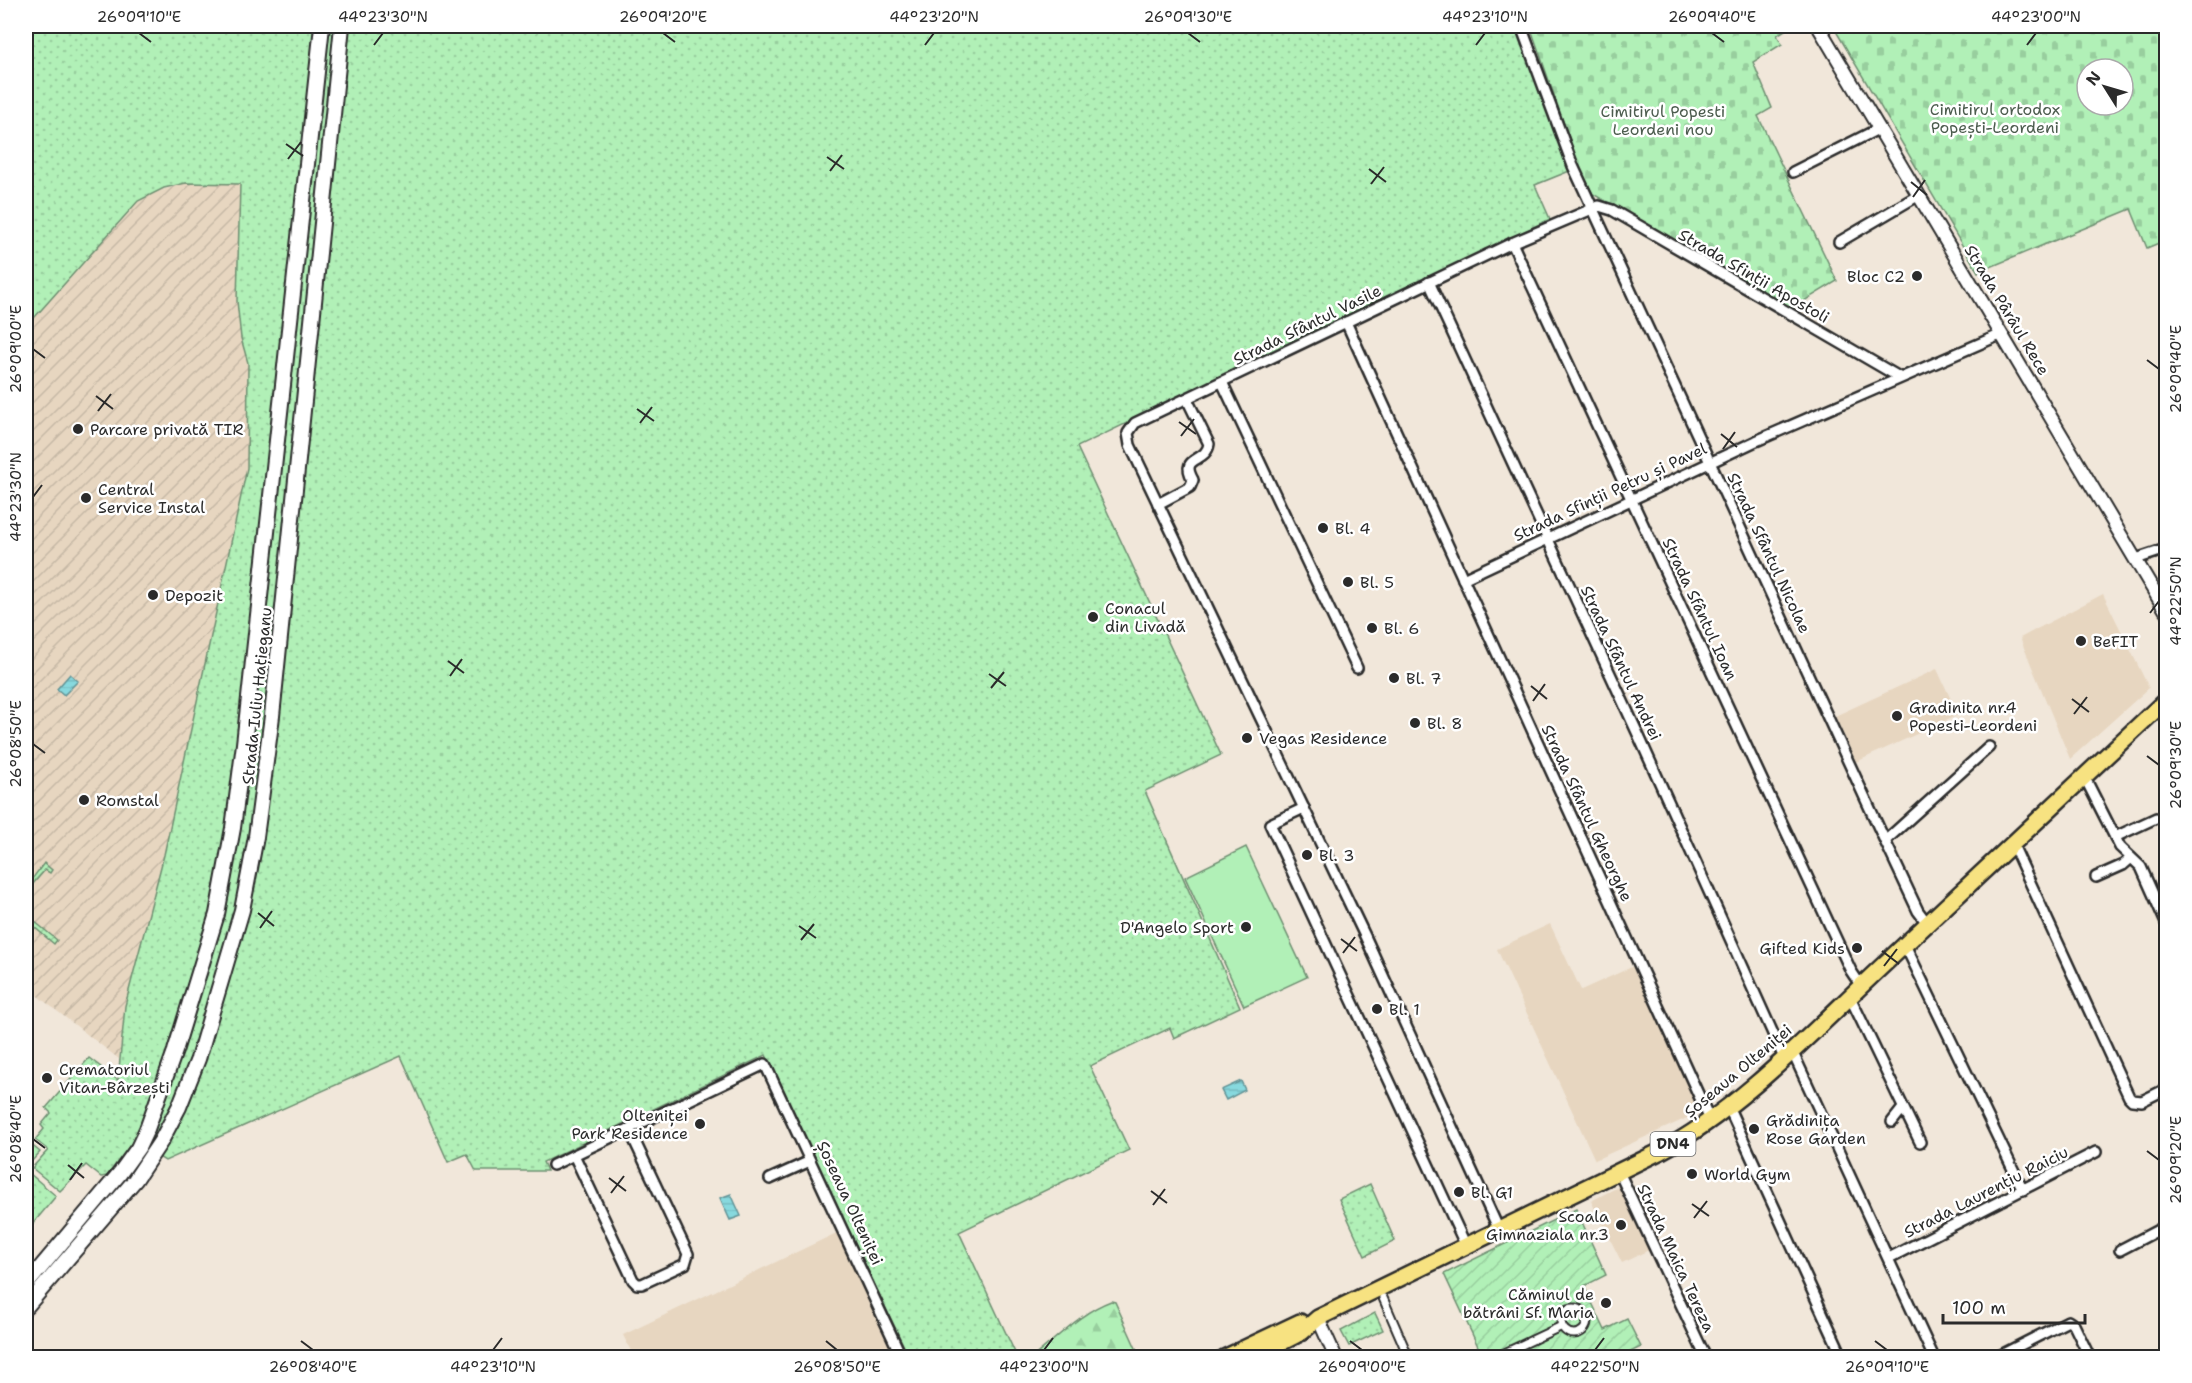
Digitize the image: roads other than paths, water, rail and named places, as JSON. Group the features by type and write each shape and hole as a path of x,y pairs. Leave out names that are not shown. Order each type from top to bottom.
{"main road":[{"name":"Strada Iuliu Hațieganu","path":"26,1285 138,1148 175,1051 210,938 228,859 244,744 322,26"},
{"name":"Strada Iuliu Hațieganu","path":"26,1307 122,1196 149,1161 179,1107 198,1059 238,927 252,865 272,717 342,26"},
{"path":"268,521 291,523"},
{"name":"Șoseaua Olteniței","path":"1224,1358 1298,1323 1318,1318 1619,1172 1680,1140 1710,1120 1788,1054 2166,702"},
{"path":"175,1051 198,1059"},
{"name":"Șoseaua Olteniței","path":"1251,1358 1302,1332 1318,1318"}],"street":[{"name":"Strada Sfântul Nicolae","path":"1521,26 1574,166 1885,842 1918,911 1927,923"},
{"name":"Strada Pârâul Rece","path":"1818,26 2166,611"},
{"path":"1793,172 1880,129"},
{"path":"1839,242 1919,195"},
{"name":"Strada Sfinții Apostoli","path":"1593,207 1604,206 1612,210 1899,377"},
{"name":"Strada Sfântul Vasile","path":"1357,668 1222,382 1512,243 1593,207"},
{"name":"Strada Sfântul Ioan","path":"1512,243 1851,971 1861,986"},
{"name":"Strada Sfântul Andrei","path":"1430,282 1788,1054"},
{"name":"Strada Sfântul Gheorghe","path":"1346,322 1710,1120"},
{"name":"Strada Sfinții Petru și Pavel","path":"1463,579 1710,462 1899,377 2002,334"},
{"path":"1222,382 1135,423 1128,433 1130,445 1304,808 1499,1230"},
{"path":"1158,504 1190,487 1192,480 1188,466 1209,448 1186,399"},
{"path":"2136,559 2166,549"},
{"path":"1885,842 1989,747"},
{"path":"2084,776 2124,853 2141,867 2166,923"},
{"path":"1304,808 1270,824 1466,1246"},
{"path":"2115,837 2156,818"},
{"path":"2012,843 2129,1097 2138,1102 2163,1090"},
{"path":"2096,877 2123,865 2131,858"},
{"path":"1905,945 2023,1190"},
{"path":"1850,997 1920,1142"},
{"name":"Strada Laurențiu Raiciu","path":"1788,1054 1889,1258 1933,1355"},
{"name":"Șoseaua Olteniței","path":"629,1129 765,1064 902,1358"},
{"path":"1728,1106 1844,1358"},
{"path":"1892,1122 1903,1108"},
{"path":"553,1165 574,1155 629,1129 688,1254 685,1264 642,1284 633,1280 574,1155"},
{"name":"Strada Laurențiu Raiciu","path":"1889,1258 2096,1152"},
{"path":"770,1179 810,1161"},
{"name":"Strada Maica Tereza","path":"1619,1172 1706,1358"},
{"path":"2120,1250 2166,1226"},
{"path":"1383,1298 1409,1358"},
{"path":"1571,1307 1580,1308 1587,1315 1588,1323 1580,1333 1571,1334 1562,1326 1564,1312 1571,1307"},
{"path":"1318,1318 1336,1358"},
{"path":"1995,1358 2070,1321 2090,1358"},
{"path":"1494,1358 1562,1326"},
{"path":"1922,1358 1933,1355"}],"water":[{"path":"70,674 78,681 64,695 57,689"},
{"path":"1241,1081 1245,1090 1226,1100 1221,1090"},
{"path":"731,1194 741,1216 730,1220 720,1198"}],"place":[{"name":"Bloc C2","path":"1917,276"},
{"name":"Parcare privată TIR","path":"78,429"},
{"name":"Central Service Instal","path":"86,498"},
{"name":"Bl. 4","path":"1323,528"},
{"name":"Bl. 5","path":"1348,582"},
{"name":"Depozit","path":"153,595"},
{"name":"Conacul din Livadă","path":"1093,617"},
{"name":"Bl. 6","path":"1372,628"},
{"name":"BeFIT","path":"2081,641"},
{"name":"Bl. 7","path":"1394,678"},
{"name":"Gradinita nr.4 Popesti-Leordeni","path":"1897,716"},
{"name":"Bl. 8","path":"1415,723"},
{"name":"Vegas Residence","path":"1247,738"},
{"name":"Romstal","path":"84,800"},
{"name":"Bl. 3","path":"1307,855"},
{"name":"D'Angelo Sport","path":"1246,927"},
{"name":"Gifted Kids","path":"1857,948"},
{"name":"Bl. 1","path":"1377,1009"},
{"name":"Crematoriul Vitan-Bârzești","path":"47,1078"},
{"name":"Olteniței Park Residence","path":"700,1124"},
{"name":"Grădinița Rose Garden","path":"1754,1129"},
{"name":"World Gym","path":"1692,1174"},
{"name":"Bl. G1","path":"1459,1192"},
{"name":"Scoala Gimnaziala nr.3","path":"1621,1225"},
{"name":"Căminul de bătrâni Sf. Maria","path":"1606,1303"}],"park label":[{"name":"Cimitirul ortodox Popești-Leordeni","path":"1995,118"},
{"name":"Cimitirul Popesti Leordeni nou","path":"1663,120"}]}
